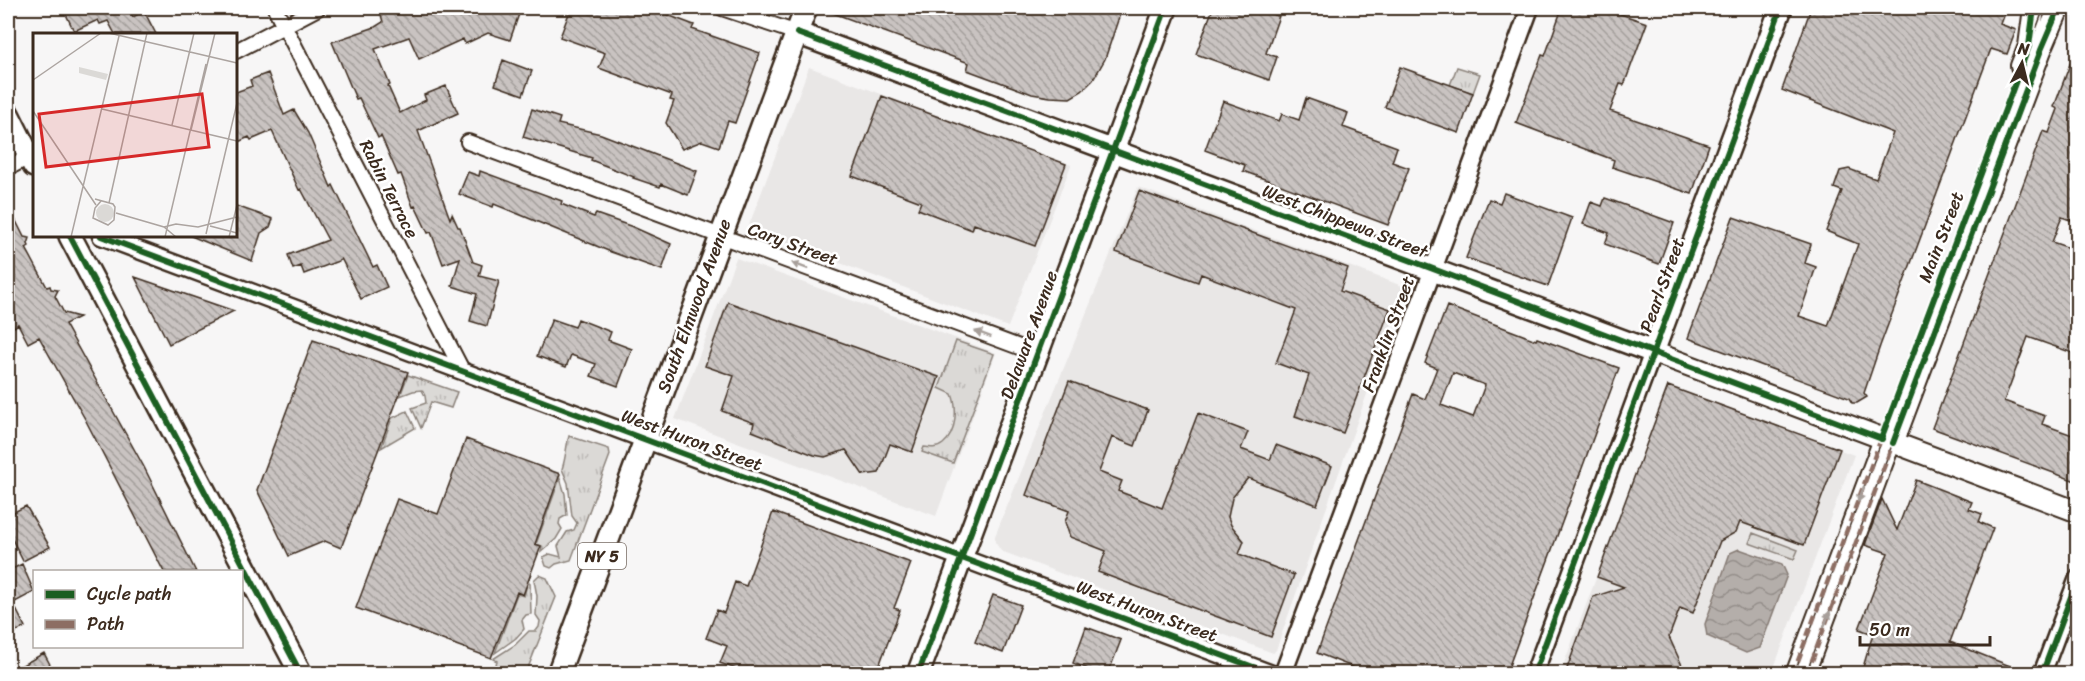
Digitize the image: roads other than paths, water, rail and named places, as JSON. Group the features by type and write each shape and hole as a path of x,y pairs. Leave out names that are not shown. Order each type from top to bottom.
{"main road":[{"name":"South Elmwood Avenue","path":"558,674 806,8"},
{"name":"Delaware Avenue","path":"918,674 1166,8"},
{"name":"Pearl Street","path":"1653,352 1781,8"},
{"name":"Main Street","path":"1885,440 2029,46 2034,8"},
{"name":"Main Street","path":"1885,440 2059,8"},
{"name":"West Chippewa Street","path":"796,33 2078,512"},
{"path":"8,114 33,158"},
{"path":"71,237 301,674"}],"street":[{"name":"Rabin Terrace","path":"275,8 462,370"},
{"path":"237,50 318,8"},
{"name":"West Chippewa Street","path":"722,8 796,33"},
{"name":"Franklin Street","path":"1283,674 1530,8"},
{"name":"Cary Street","path":"468,142 1038,354"},
{"path":"8,168 33,158"},
{"name":"West Huron Street","path":"104,237 1272,674"},
{"name":"Pearl Street","path":"1534,674 1653,352"},
{"name":"Main Street","path":"1793,674 1885,440"},
{"name":"Main Street","path":"1807,674 1885,440"},
{"path":"2042,674 2078,578"}],"water":[{"path":"1739,549 1782,564 1787,575 1760,648 1746,653 1707,636 1705,624 1730,553"}],"tram line":[{"path":"1794,674 2044,8"},
{"path":"1806,674 2056,8"}]}
